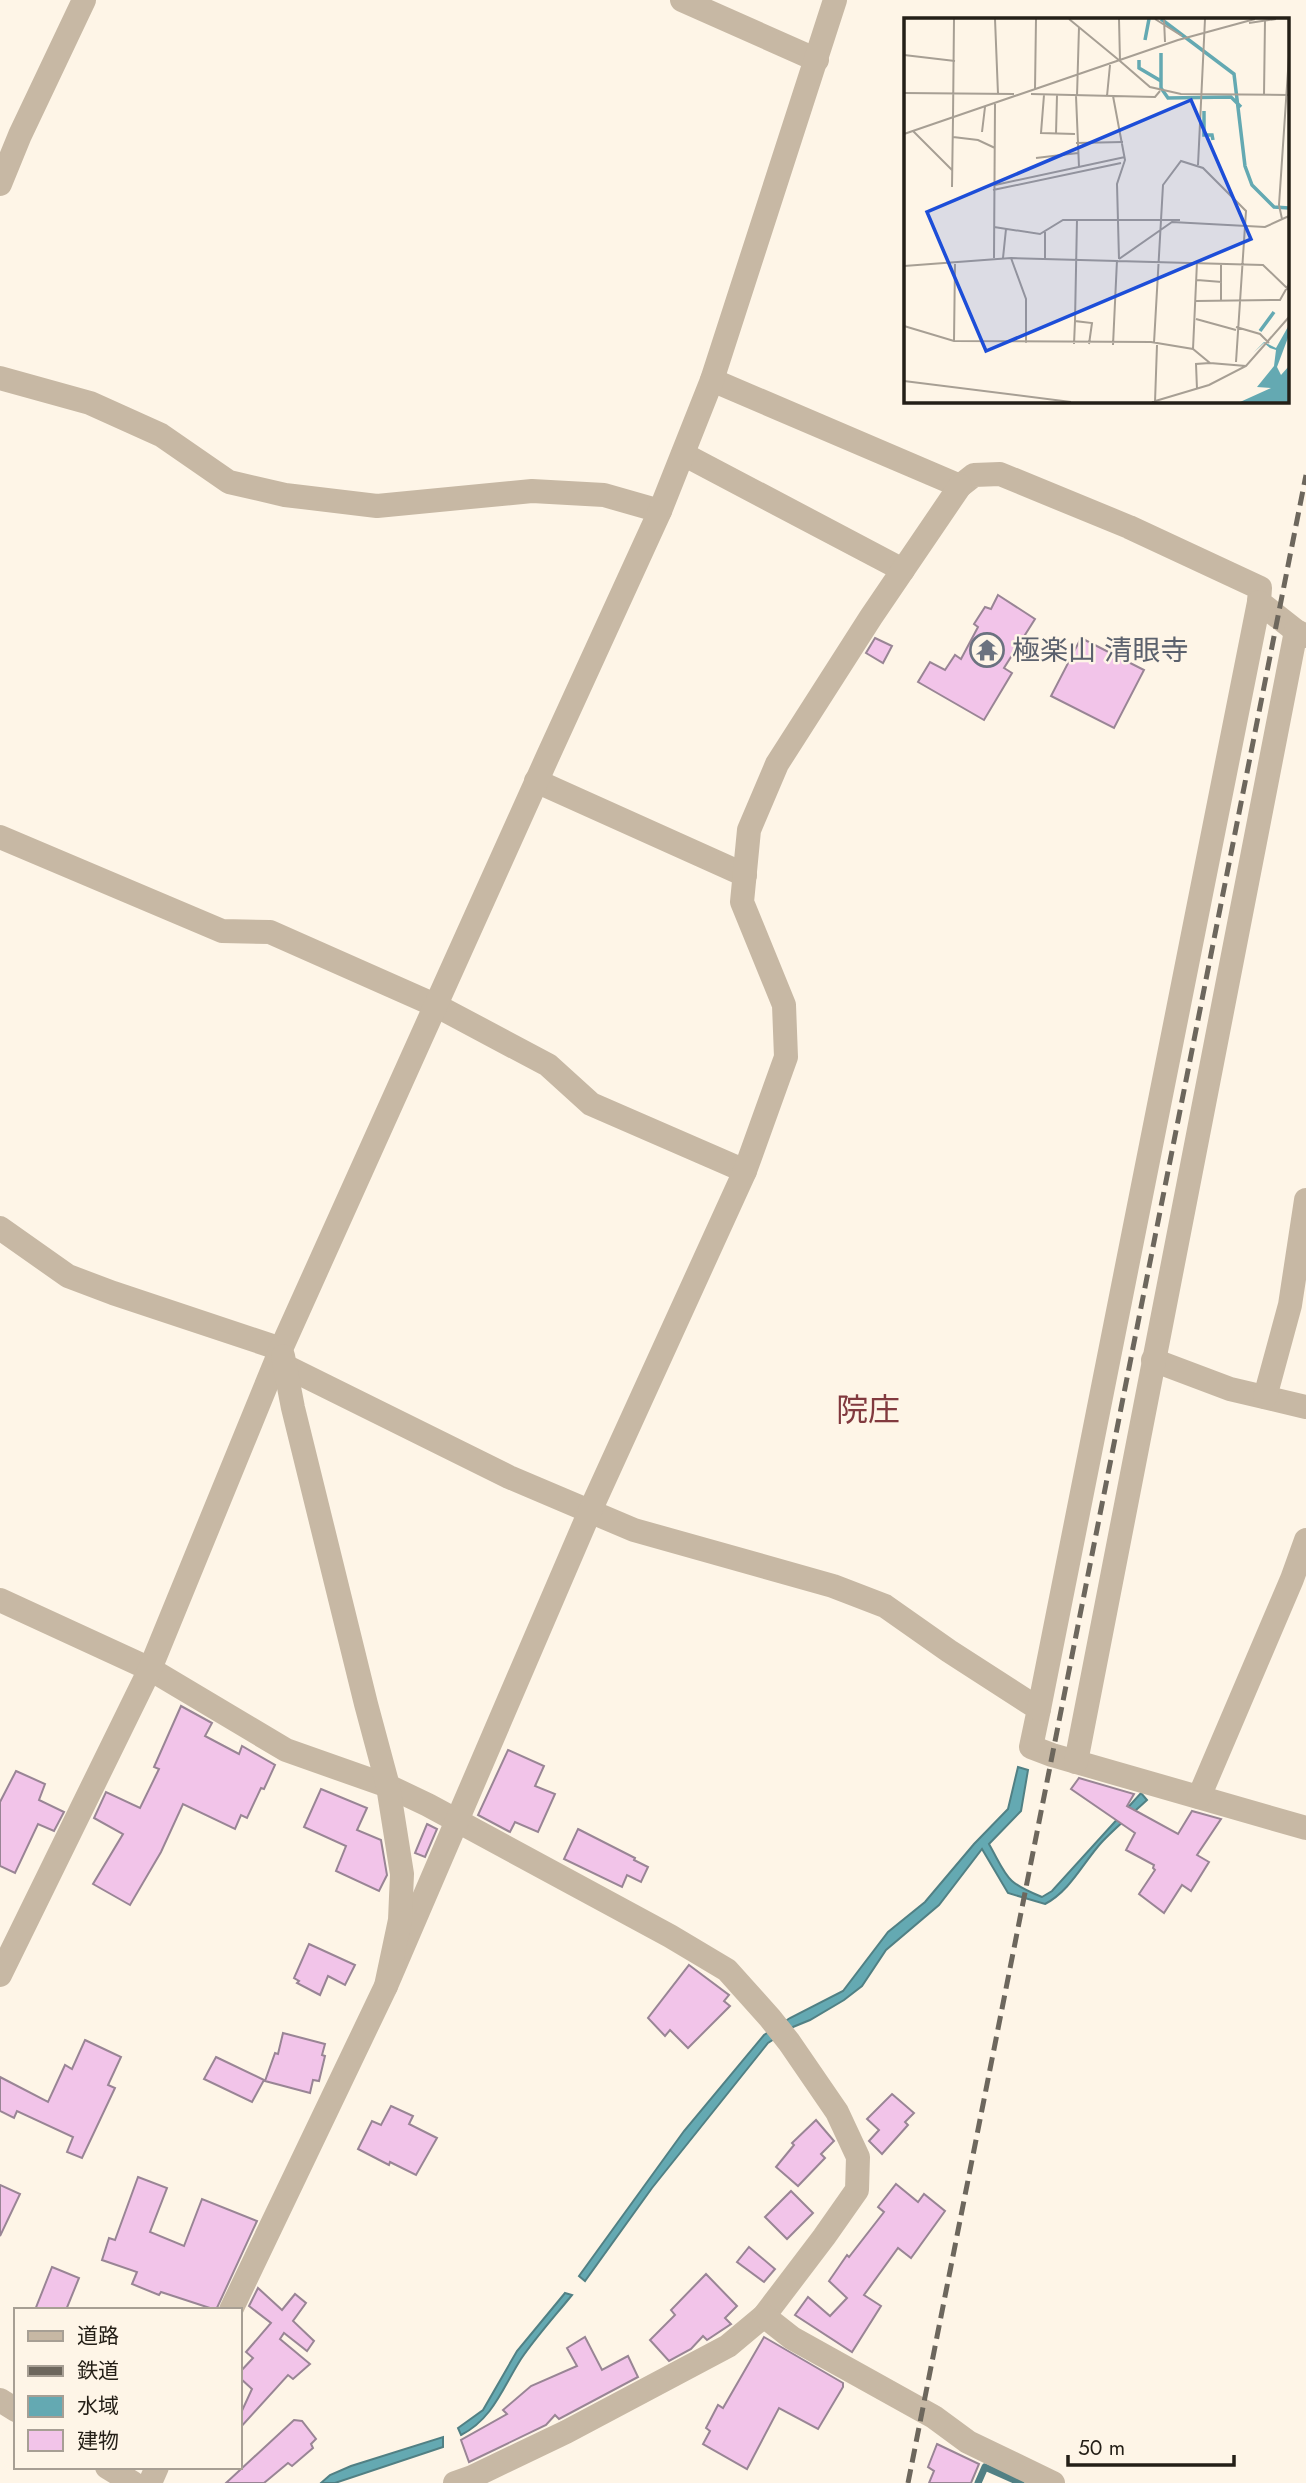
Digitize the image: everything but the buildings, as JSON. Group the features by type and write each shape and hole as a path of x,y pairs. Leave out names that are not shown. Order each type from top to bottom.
{"street":[{"path":"0,184 20,135 84,0"},
{"path":"682,0 817,60"},
{"path":"0,1975 150,1669 283,1357 536,781 660,511 712,380 835,0"},
{"path":"0,378 90,403 161,435 229,482 285,495 377,506 532,491 604,495 660,511"},
{"path":"712,380 960,486"},
{"path":"683,454 903,570"},
{"path":"231,2308 386,1986 590,1511 745,1171 786,1057 784,1006 742,902 749,830 777,764 960,486 974,475 1000,474 1129,527 1260,588 1031,1747 1306,1828"},
{"path":"1076,1762 1153,1360 1301,634 1259,602"},
{"path":"536,781 745,875"},
{"path":"0,838 222,931 270,932 437,1006 548,1065 591,1104 745,1171"},
{"path":"1265,1397 1290,1305 1306,1200"},
{"path":"0,1228 68,1276 283,1357 509,1477 634,1530 832,1586 885,1606 948,1651 1040,1709"},
{"path":"283,1357 352,1650 388,1786 402,1874 400,1920 386,1986"},
{"path":"1153,1360 1230,1390 1306,1407"},
{"path":"1199,1797 1306,1540"},
{"path":"0,1600 150,1669 286,1750 388,1786 457,1820 727,1970 771,2018 837,2112 858,2157 856,2190 764,2316 728,2346 566,2432 455,2483"},
{"path":"764,2316 792,2338 934,2417 968,2442 1053,2483"},
{"path":"110,2469 133,2483"}],"water":[{"path":"1018,1767 1028,1770 1021,1811 989,1844 1014,1883 1042,1897 1052,1891 1141,1793 1147,1800 1101,1843 1062,1892 1045,1904 1008,1893 982,1849 939,1905 886,1950 862,1986 844,2000 768,2043 652,2188 585,2281 579,2276 684,2131 764,2035 790,2018 843,1991 888,1932 925,1902 1008,1809"},
{"path":"565,2293 572,2295 527,2351 496,2402 481,2420 461,2435 458,2428 483,2410 517,2351"},
{"path":"443,2437 443,2447 335,2483 321,2483 330,2475 351,2466"}],"waterway":[{"path":"978,2483 985,2467 1021,2483"}],"railway":[{"path":"908,2483 1306,475"}],"place":[{"name":"極楽山 清眼寺","path":"987,650"}],"district":[{"name":"院庄","path":"868,1410"}]}
